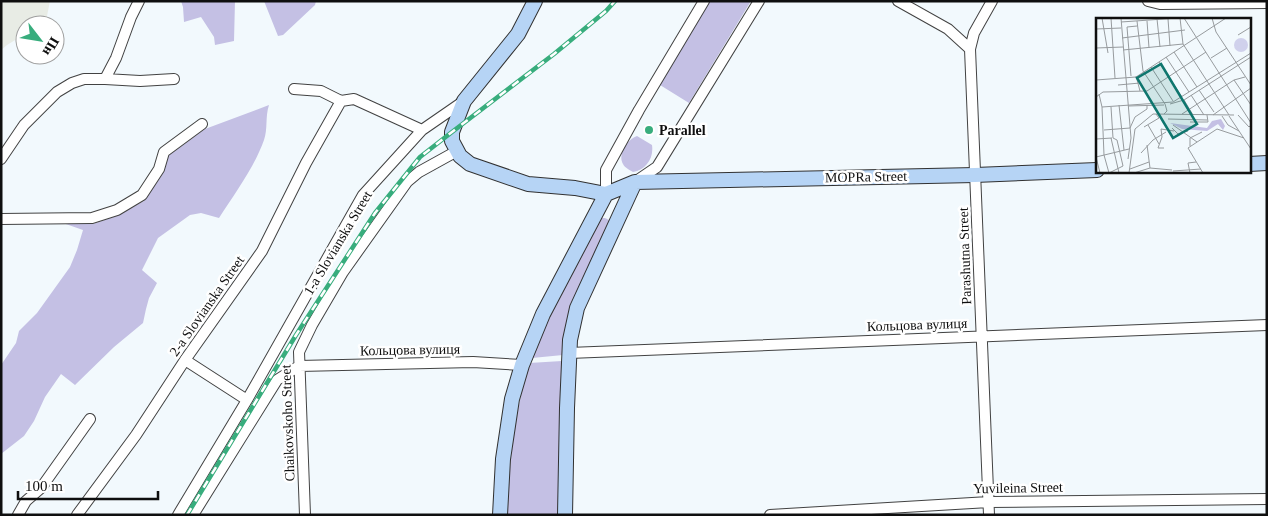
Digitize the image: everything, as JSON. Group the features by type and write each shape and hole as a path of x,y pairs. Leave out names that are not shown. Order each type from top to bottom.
{"street":[{"path":"105,79 116,58 139,1"},
{"name":"1-a Slovianska Street","path":"178,515 247,400 363,195 422,130 464,101 518,34 535,1"},
{"path":"500,515 503,459 512,399 522,365 542,314 606,194 606,170 639,110 704,1"},
{"path":"464,101 452,132 452,141 460,156 470,164 528,184 575,188 606,194 635,182 657,168 759,1"},
{"path":"898,1 948,29 970,49"},
{"name":"Parashutna Street","path":"989,515 970,49 974,33 992,1"},
{"path":"1148,1 1267,3"},
{"path":"1,159 24,125 57,92 72,83 84,80 105,79 140,81 174,79"},
{"path":"294,88 321,91 341,101 354,99 422,130"},
{"name":"2-a Slovianska Street","path":"77,515 136,435 185,360 262,251 306,163 341,101"},
{"path":"1,219 92,218 117,210 142,194 159,168 164,152 202,124"},
{"name":"Chaikovskoho Street","path":"305,515 299,352 342,272 407,182 420,172 457,151"},
{"path":"1250,164 1267,163"},
{"name":"MOPRa Street","path":"635,182 975,175 1096,170"},
{"path":"565,515 570,340 577,308 635,182"},
{"name":"Кольцова вулиця","path":"569,352 1267,326"},
{"path":"185,360 247,400"},
{"name":"Кольцова вулиця","path":"299,366 473,362 522,365"},
{"path":"193,515 277,380 299,366"},
{"path":"18,515 26,501 40,488 90,418"},
{"name":"Yuvileina Street","path":"770,515 989,502 1267,499"}],"shaded area":[{"path":"1,1 50,1 47,15 15,15 15,40 1,50"},
{"path":"181,1 235,1 234,41 215,45 214,37 201,17 184,22"},
{"path":"264,1 316,1 315,5 283,35 278,36"},
{"path":"709,1 751,1 689,103 660,85"},
{"path":"269,105 265,136 260,150 244,180 219,218 201,213 190,215 158,238 142,270 157,283 149,298 143,323 114,347 75,385 61,374 45,397 34,421 24,436 1,454 1,365 16,343 19,331 37,313 70,267 83,230 60,222 93,224 116,216 144,201 162,175 168,156 205,129"},
{"path":"637,136 652,145 652,154 648,163 642,169 633,172 626,168 621,156 624,147"},
{"path":"600,218 609,220 610,225 573,303 568,318 563,355 532,358 542,327"},
{"path":"562,361 559,515 508,515 506,512 514,437 529,363"}],"railway":[{"path":"187,515 296,335 375,213 420,157 554,54 606,11 615,1"}],"place":[{"name":"Parallel","path":"649,130"}]}
